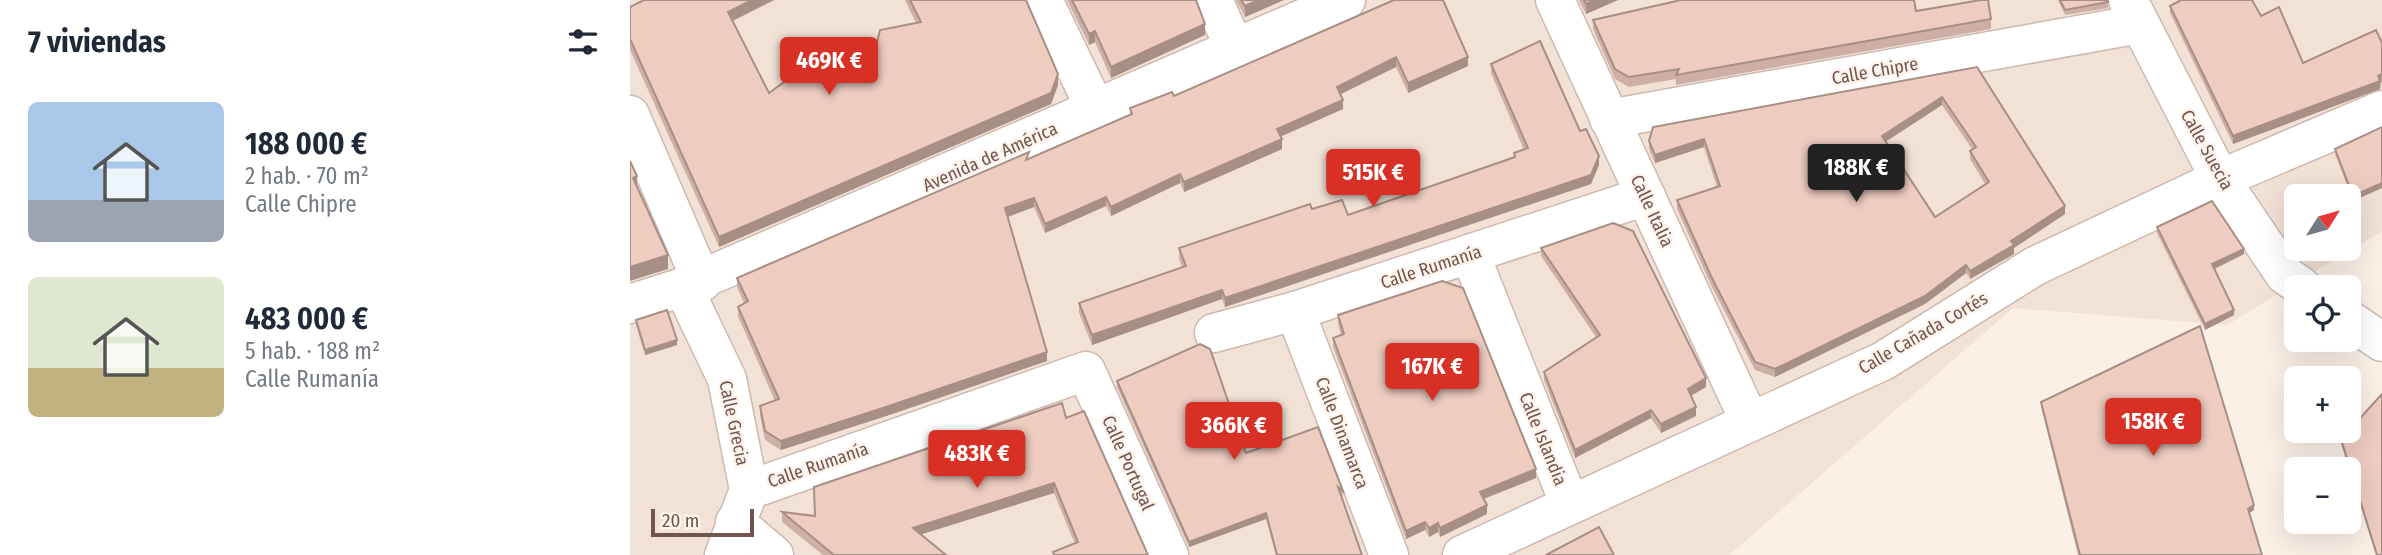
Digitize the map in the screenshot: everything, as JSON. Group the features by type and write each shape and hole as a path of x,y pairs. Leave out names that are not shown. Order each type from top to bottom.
{"street":[{"path":"1043,0 1096,110"},
{"path":"1213,0 1235,49"},
{"name":"Avenida de América","path":"630,304 693,284 1346,0"},
{"name":"Calle Italia","path":"1555,0 1750,422"},
{"name":"Calle Chipre","path":"1609,118 2134,12"},
{"name":"Calle Suecia","path":"2134,12 2220,179 2285,275"},
{"name":"Calle Cañada Cortés","path":"1462,555 1883,361 2035,266 2220,179 2382,110"},
{"name":"Calle Grecia","path":"630,115 727,379 736,522"},
{"name":"Calle Rumanía","path":"1214,333 1295,311 1646,196"},
{"name":"Calle Islandia","path":"1471,254 1570,505"},
{"name":"Calle Dinamarca","path":"1295,311 1389,555"},
{"path":"2361,328 2382,342"},
{"name":"Calle Rumanía","path":"736,522 1086,371"},
{"name":"Calle Portugal","path":"1086,371 1169,555"},
{"path":"736,522 774,555"}],"shaded area":[{"path":"630,0 2382,0 2382,231 2361,244 2361,184 2284,184 2284,261 2333,261 2309,275 2284,275 2284,290 2227,325 2013,308 1729,555 630,555"}],"building":[{"path":"644,0 752,0 728,12 769,93 803,68 814,74 877,42 880,30 921,22 910,0 1026,0 1058,74 1051,93 719,237 630,39 630,7"},
{"path":"1072,0 1196,0 1205,24 1111,67 1095,31 1089,34"},
{"path":"1241,0 1259,0 1245,6"},
{"path":"1394,0 1443,0 1468,57 1408,83 1396,57 1337,87 1343,100 1277,129 1282,139 1184,182 1180,174 1111,207 1106,197 1045,224 1034,198 1005,208 1047,352 781,441 765,431 760,406 779,399 738,307 748,301 737,278 1029,152 1026,160 1132,114 1130,108 1172,92 1174,96"},
{"path":"1681,0 1914,0 1916,11 1988,0 1991,19 1676,75 1679,69 1629,77 1615,69 1593,20"},
{"path":"2060,0 2107,0 2108,2 2065,10"},
{"path":"2181,0 2252,0 2261,16 2279,7 2303,63 2376,30 2382,43 2382,74 2378,76 2380,81 2233,136 2170,6"},
{"path":"1540,41 1580,131 1586,129 1599,156 1591,175 1225,298 1222,290 1092,335 1079,303 1186,266 1179,248 1310,204 1312,209 1342,200 1348,215 1515,157 1514,153 1528,148 1491,64"},
{"path":"1977,67 2065,206 2011,241 2014,245 1970,271 1966,265 1925,296 1775,369 1755,362 1711,276 1677,200 1720,186 1704,139 1655,155 1649,141 1653,127","holes":["1942,97 1976,147 1970,151 1989,182 1935,217 1882,136"]},
{"path":"2382,127 2382,183 2361,192 2361,184 2348,184 2335,149"},
{"path":"630,161 637,176 633,178 668,255 630,267"},
{"path":"2212,201 2244,249 2212,264 2234,310 2205,324 2157,227"},
{"path":"1613,223 1633,231 1706,378 1688,389 1696,407 1661,424 1651,410 1575,450 1544,372 1600,335 1541,248"},
{"path":"1442,281 1463,288 1536,469 1480,492 1487,505 1440,528 1438,523 1429,528 1425,522 1406,531 1333,338 1344,334 1338,315"},
{"path":"667,310 677,340 645,350 636,320"},
{"path":"2200,326 2254,505 2248,509 2262,555 2080,555 2041,402"},
{"path":"1200,344 1210,349 1246,453 1318,427 1343,491 1338,487 1362,555 1277,555 1266,513 1189,542 1117,381"},
{"path":"2382,394 2382,555 2377,555 2361,503 2361,457 2347,457 2342,443 2361,443 2361,417"},
{"path":"1062,403 1066,418 1084,411 1148,555 1054,555 1053,552 1078,542 1054,483 913,528 946,555 834,555 782,512 815,516 814,487"},
{"path":"1599,527 1614,555 1546,555"}]}
